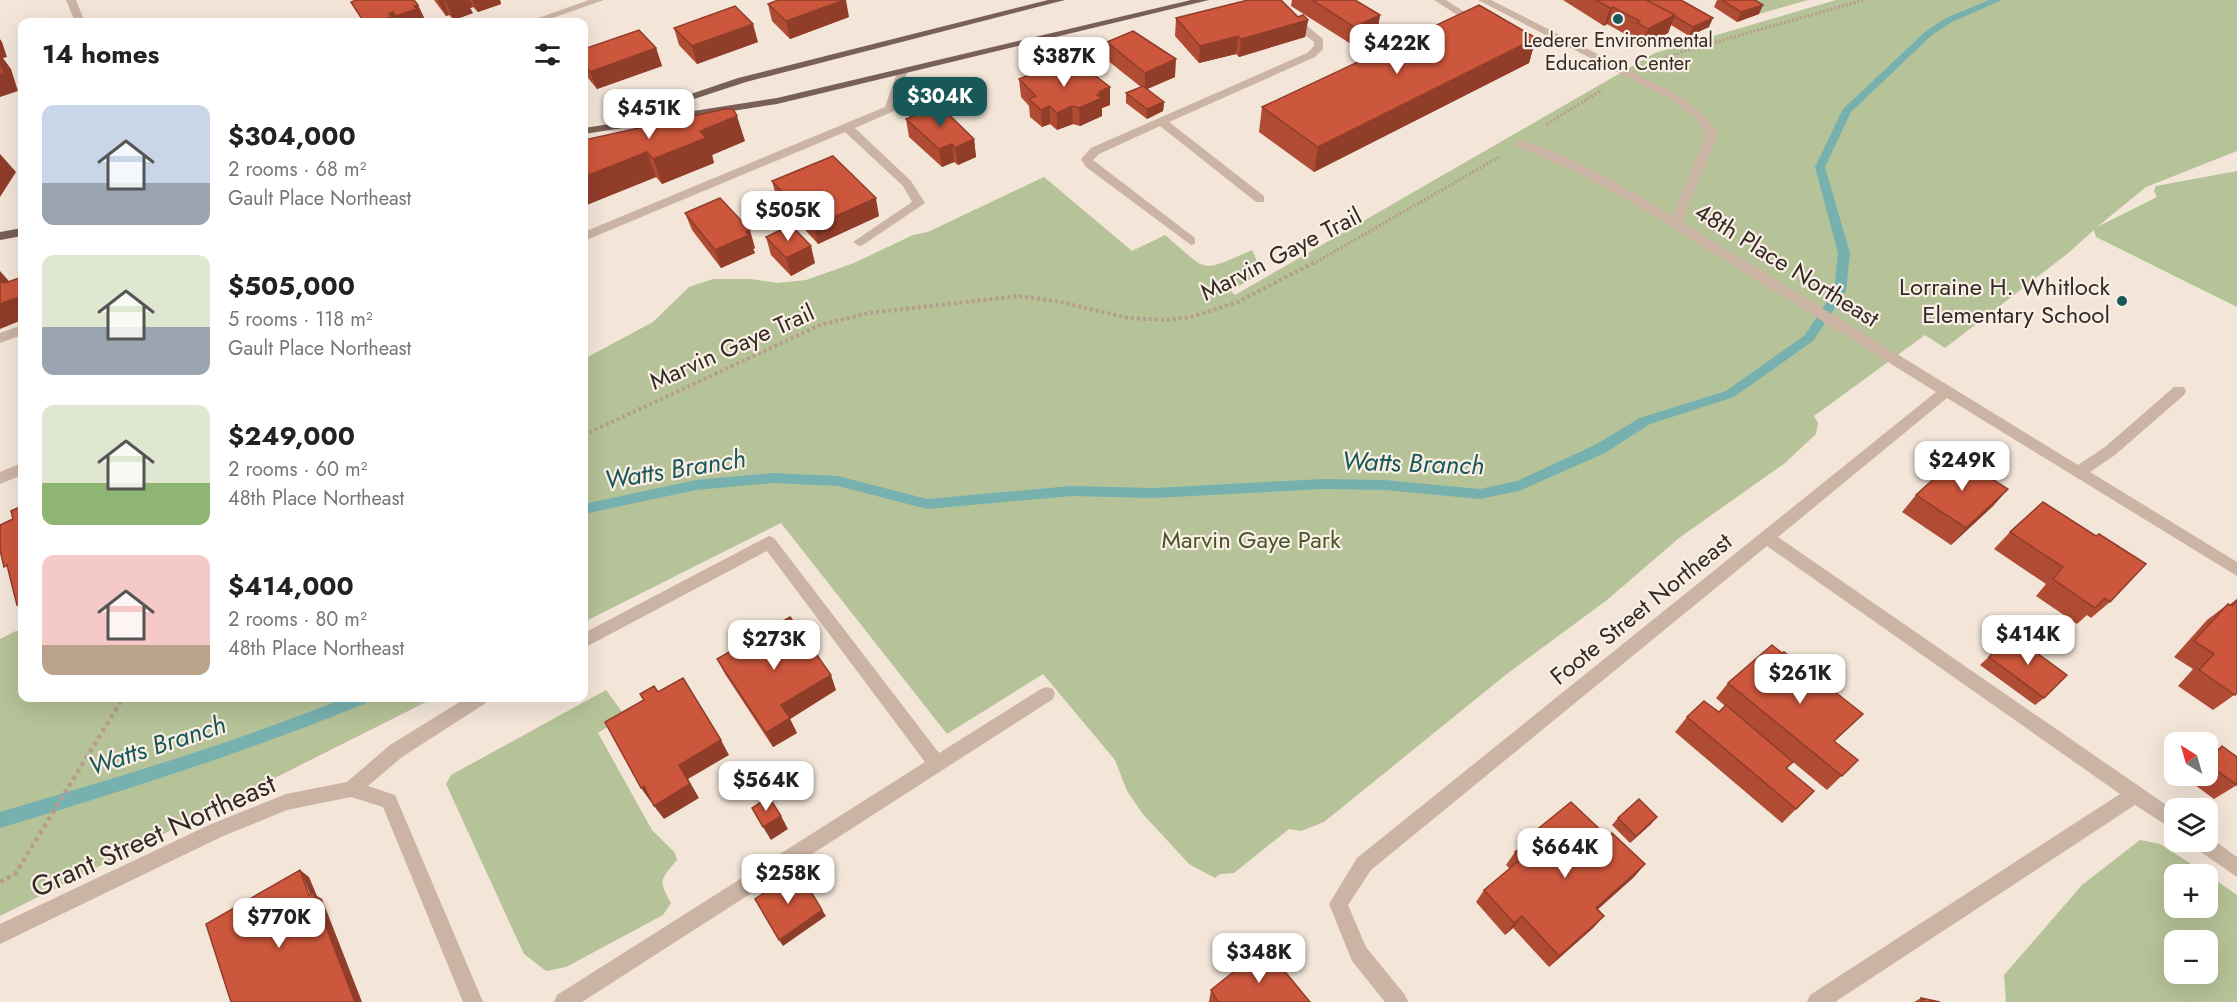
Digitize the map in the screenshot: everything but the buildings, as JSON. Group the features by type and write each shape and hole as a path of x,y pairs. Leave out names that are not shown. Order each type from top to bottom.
{"main road":[{"path":"589,129 742,80 1060,0"},
{"path":"589,129 767,103 1204,0"},
{"path":"0,236 18,233"}],"street":[{"path":"71,0 78,18"},
{"path":"544,18 599,0"},
{"path":"1191,241 1090,165 1087,159 1095,151 1311,55 1318,47 1319,41 1285,14 1260,0"},
{"path":"1439,0 1486,29"},
{"path":"1483,0 1672,96 1700,116 1712,134 1676,222"},
{"path":"588,235 890,110 902,73"},
{"path":"1161,122 1260,199"},
{"path":"847,127 907,184 919,203 859,242"},
{"name":"48th Place Northeast","path":"1521,144 1597,177 1676,222 1741,265 1948,390 2237,570"},
{"path":"0,338 18,331"},
{"name":"Foote Street Northeast","path":"1398,1002 1359,954 1338,904 1364,864 1948,390"},
{"path":"2079,472 2110,451 2179,392"},
{"path":"0,478 18,471"},
{"path":"1767,538 2164,814"},
{"path":"588,639 769,542 937,764"},
{"path":"564,1002 1047,694"},
{"name":"Grant Street Northeast","path":"0,934 214,831 286,802 351,789 396,751 474,702"},
{"path":"351,789 389,801 473,1002"},
{"path":"1817,1002 2136,794"},
{"path":"2215,852 2237,868"}],"path":[{"name":"Marvin Gaye Trail","path":"588,433 819,325 869,313 1019,296 1044,296 1133,320 1190,318 1218,311 1325,256 1521,144 1567,110 1630,74 1681,52 1730,40 1864,0"},
{"path":"0,882 15,874 121,702"}],"green space":[{"path":"1739,0 1808,0 1759,14"},
{"name":"Marvin Gaye Park","path":"1836,0 2237,0 2237,151 2146,187 2097,227 2157,197 2154,191 2156,186 2237,171 2237,307 2096,237 2094,230 2067,254 1945,348 1925,335 1814,416 1818,423 1816,434 1785,463 1679,538 1607,600 1508,673 1324,822 1301,831 1289,829 1234,873 1220,874 1215,878 1189,864 1142,813 1127,791 1115,760 1043,674 947,734 781,523 588,620 588,357 653,322 689,287 713,279 751,279 778,283 806,280 854,263 913,235 928,232 1044,177 1132,251 1165,235 1205,265 1212,266 1222,263 1252,250 1262,272 1231,291 1235,295 1655,53"},
{"path":"18,631 18,702 426,702 0,916 0,639"},
{"path":"606,690 622,712 618,720 598,733 652,830 675,853 677,860 663,880 664,889 671,903 663,915 566,967 546,971 524,954 446,784 451,775 584,702 588,702"},
{"path":"2140,840 2160,844 2164,847 2164,852 2173,852 2191,864 2164,864 2164,918 2218,918 2218,882 2237,895 2237,1002 2006,1002 2004,975 2082,885"}],"waterway":[{"name":"Watts Branch","path":"588,508 696,485 773,478 838,481 927,504 1071,491 1154,493 1324,484 1384,485 1480,494 1519,486 1600,449 1645,421 1730,394 1809,338 1840,291 1844,253 1820,167 1847,111 1929,33 1949,20 1997,0"},
{"name":"Watts Branch","path":"0,820 228,749 351,702"}],"place":[{"name":"Lederer Environmental Education Center","path":"1618,19"},
{"name":"Lorraine H. Whitlock Elementary School","path":"2122,301"}]}
